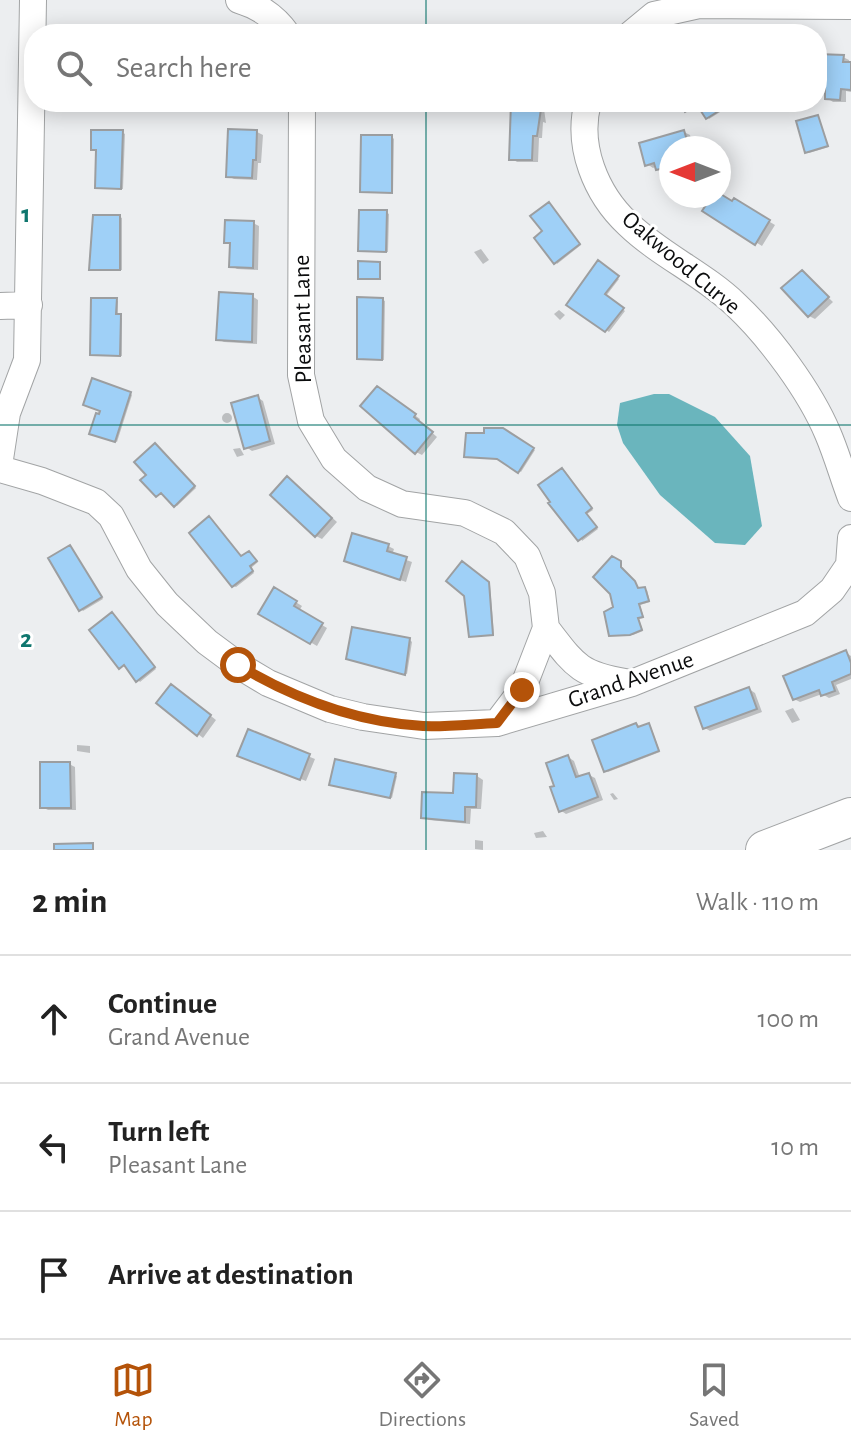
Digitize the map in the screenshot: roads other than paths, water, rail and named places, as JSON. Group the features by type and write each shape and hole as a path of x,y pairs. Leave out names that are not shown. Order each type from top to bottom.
{"highway":[{"path":"765,850 851,817"}],"street":[{"path":"33,0 33,24"},
{"path":"239,0 260,9 279,24"},
{"path":"643,24 654,15 699,5 851,6"},
{"path":"0,459 7,413 27,360 32,112"},
{"name":"Pleasant Lane","path":"302,112 301,375 311,421 334,459 367,488 402,504 465,513 504,532 527,556 542,593 546,628 522,690 497,723"},
{"name":"Oakwood Curve","path":"585,112 585,148 595,181 627,224 736,304 794,373 827,432 851,498"},
{"path":"0,306 29,305"},
{"name":"Grand Avenue","path":"0,469 96,502 111,516 139,569 167,604 207,642 268,683 298,697 363,717 424,726 497,723 632,683 805,613 832,590 850,566"},
{"path":"850,566 851,538"},
{"path":"546,628 572,663 594,677 632,683"}],"water":[{"path":"654,394 669,394 715,417 750,456 762,526 745,545 715,543 660,495 623,443 617,425 620,403"}]}
